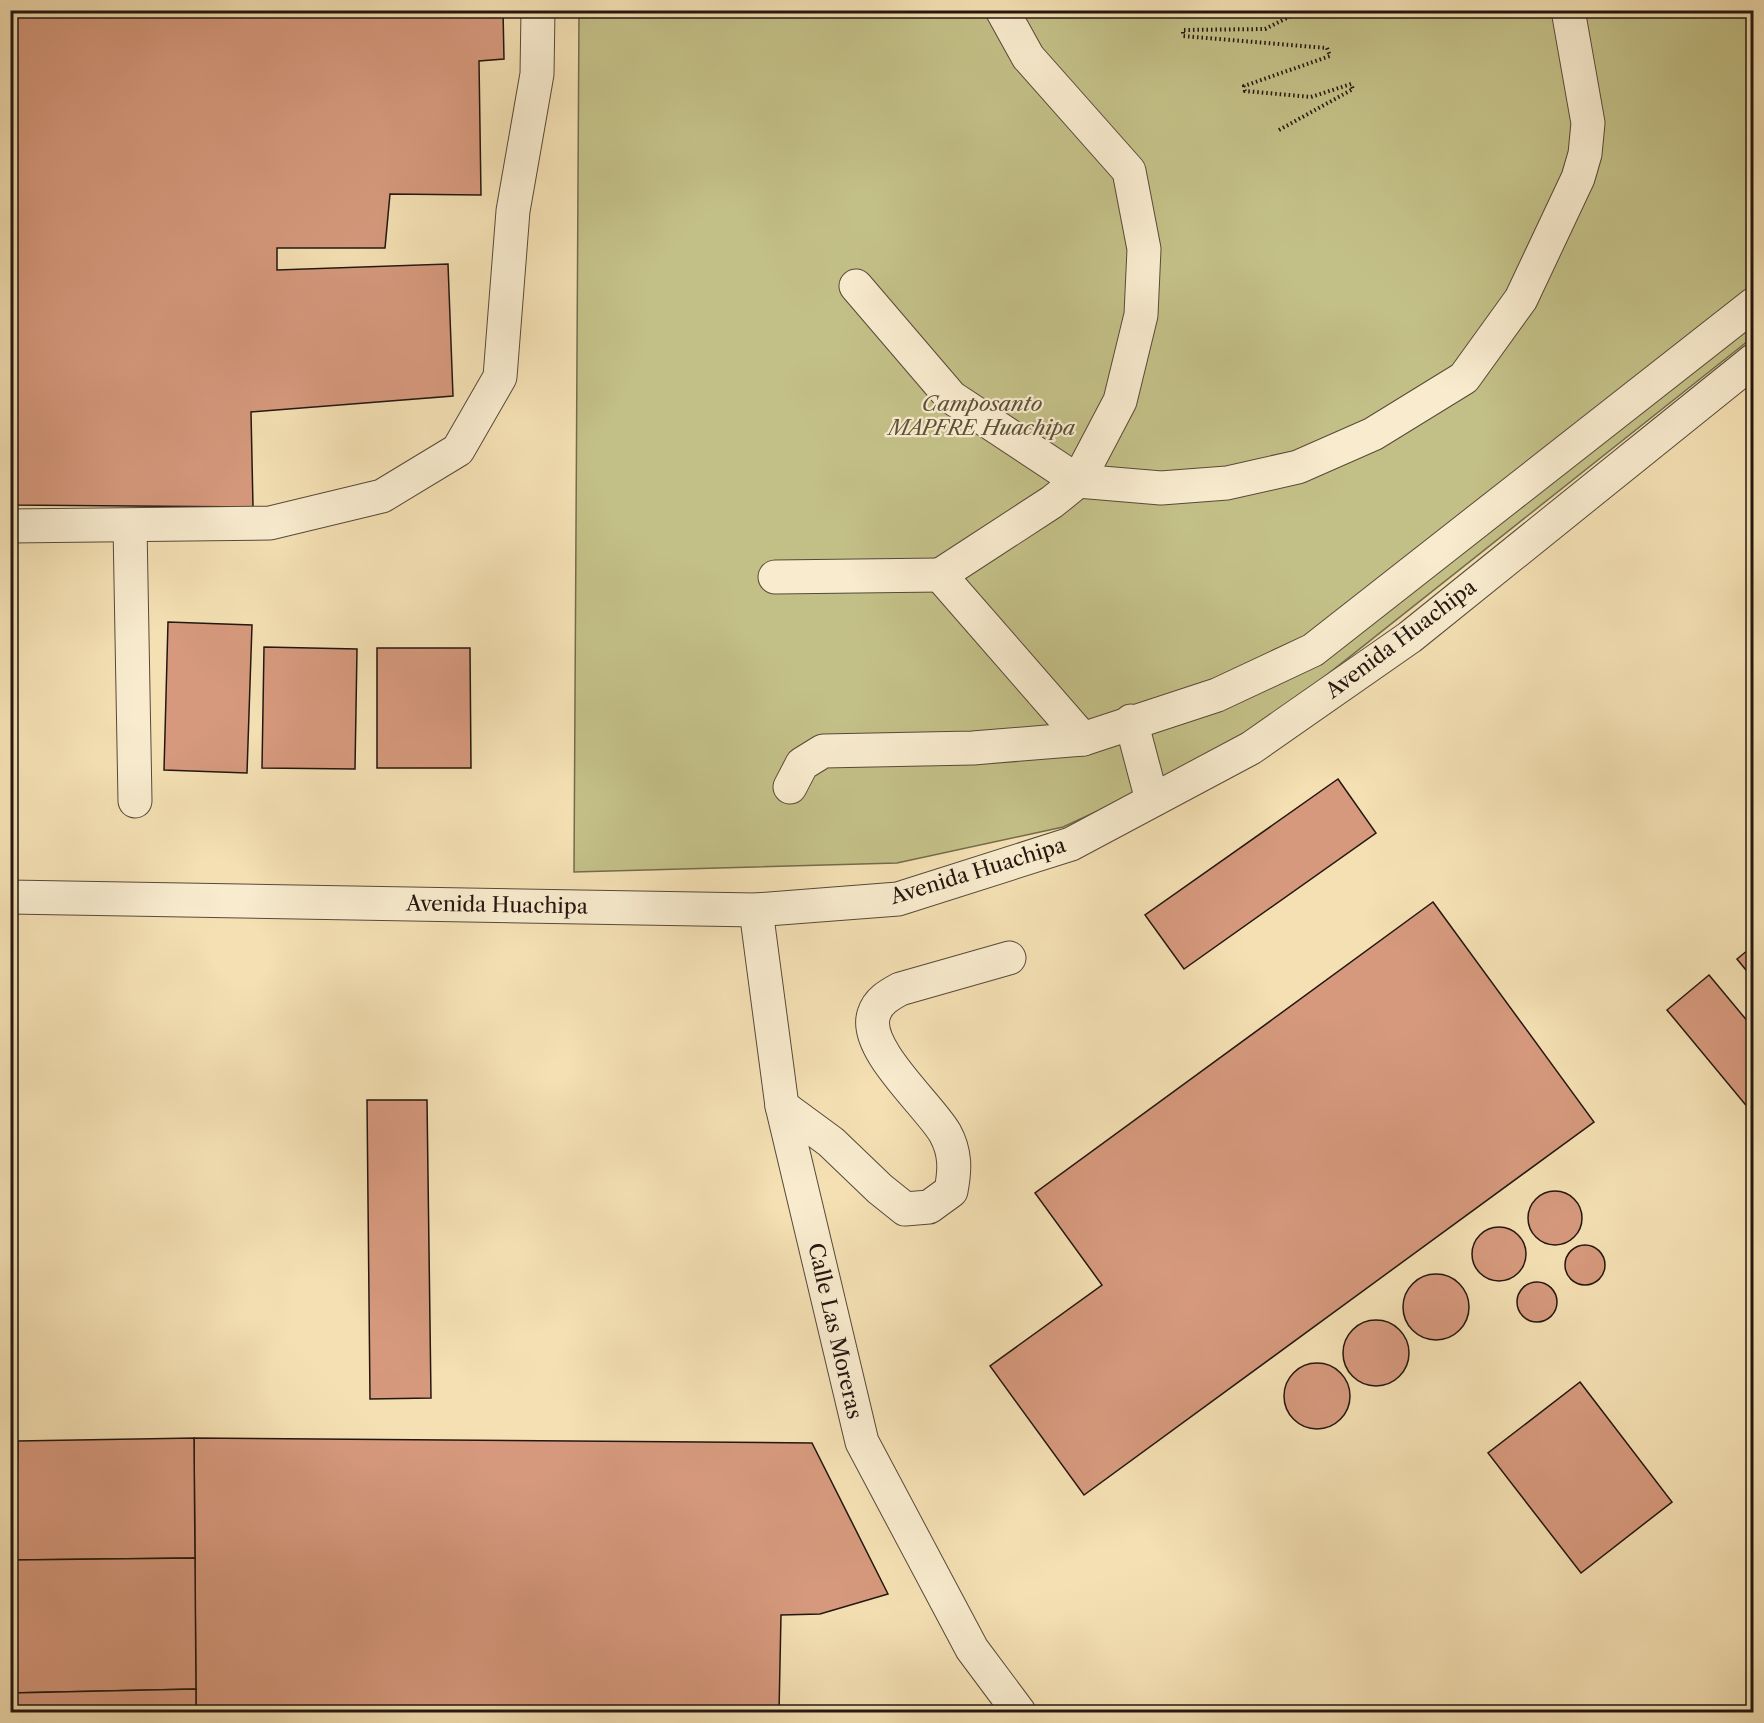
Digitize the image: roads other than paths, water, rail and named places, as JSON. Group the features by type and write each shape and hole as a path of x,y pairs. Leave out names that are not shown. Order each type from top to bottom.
{"street":[{"path":"10,526 270,523 382,496 458,450 500,377 513,211 537,74 538,10"},
{"path":"775,577 940,575 1052,502 1078,481 1120,401 1141,315 1144,249 1129,171 1029,57 1002,10"},
{"path":"856,286 951,397 1078,481 1161,488 1227,483 1298,467 1373,434 1464,378 1521,299 1578,178 1585,154 1588,123 1569,10"},
{"path":"790,787 802,764 823,751 973,748 1083,739 1131,721 1217,695 1313,650 1754,304"},
{"name":"Avenida Huachipa","path":"10,897 756,910 898,899 1071,844 1251,748 1410,637 1754,360"},
{"path":"130,526 135,801"},
{"path":"940,575 1083,739"},
{"path":"1131,721 1152,800"},
{"name":"Calle Las Moreras","path":"756,910 782,1106 862,1442 972,1649 1019,1713"},
{"path":"782,1106 831,1142 880,1189 905,1209 929,1207 951,1191 956,1164 945,1134 885,1055 873,1034 873,1014 884,998 900,989 1009,958"}],"park label":[{"name":"Camposanto MAPFRE Huachipa","path":"982,416"}]}
